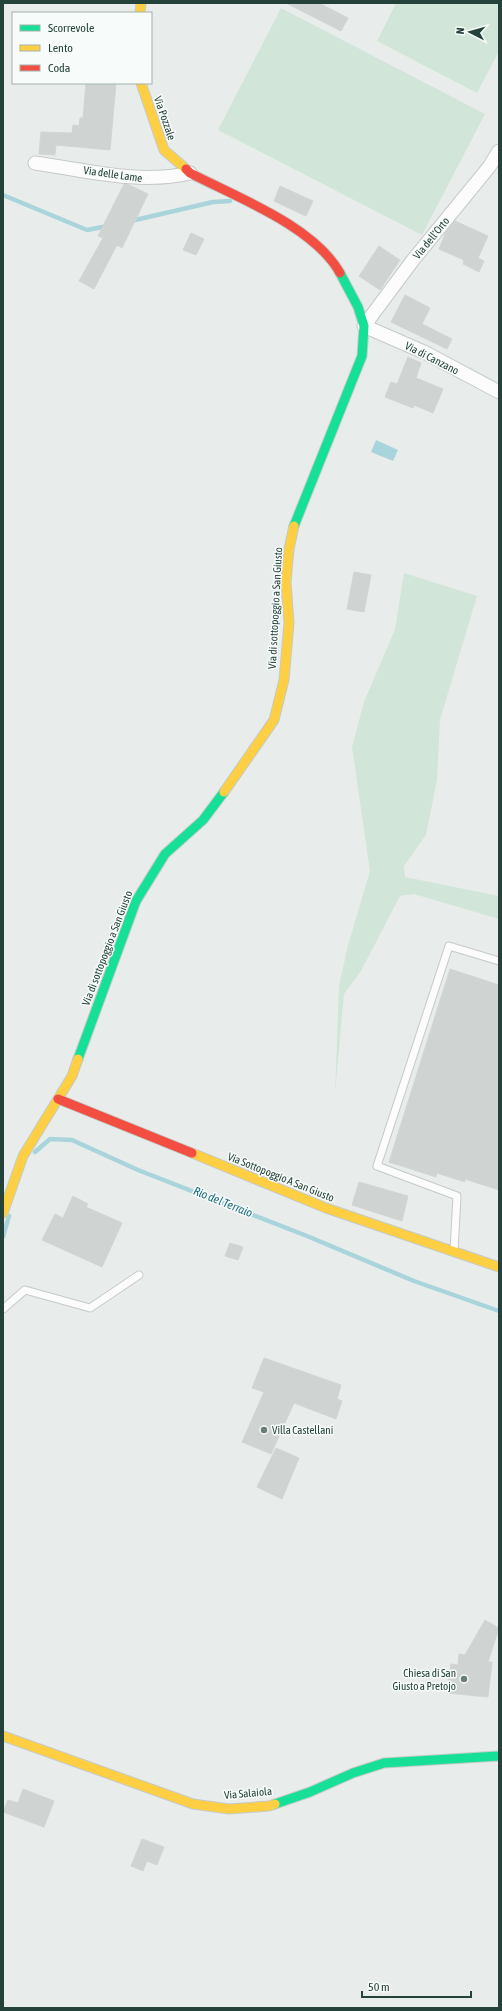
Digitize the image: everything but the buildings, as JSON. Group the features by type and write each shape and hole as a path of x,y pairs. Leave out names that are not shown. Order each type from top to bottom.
{"street":[{"name":"Via Pozzale","path":"141,84 164,150 190,173"},
{"name":"Via dell'Orto","path":"364,326 413,260 489,168 499,150"},
{"name":"Via delle Lame","path":"35,163 144,178 168,177 190,173"},
{"name":"Via di sottopoggio a San Giusto","path":"3,1213 23,1156 72,1076 136,901 165,854 203,820 217,803 274,720 284,680 289,623 286,582 289,549 294,524 357,372 362,356 364,326 358,307 350,289 338,270 323,251 290,224 190,173"},
{"name":"Via di Canzano","path":"364,326 426,353 499,392"},
{"name":"Via Sottopoggio A San Giusto","path":"58,1099 326,1208 499,1267"},
{"name":"Via Salaiola","path":"3,1736 192,1804 229,1809 269,1806 310,1792 353,1773 384,1763 499,1756"}],"lane":[{"path":"454,1251 457,1196 377,1166 450,946 499,961"},
{"path":"3,1310 25,1290 90,1308 139,1275"}],"green space":[{"path":"396,3 499,3 499,51 477,93 377,41"},
{"path":"281,8 485,114 422,235 218,130"},
{"path":"404,573 477,596 440,720 437,780 426,835 404,866 405,877 499,896 499,919 414,894 400,896 361,971 344,994 335,1094 339,986 348,945 370,871 352,747 364,702 395,629"}],"water":[{"path":"376,440 398,450 393,461 371,452"}],"waterway":[{"path":"3,195 87,230 108,226"},
{"path":"131,221 213,202 230,201"},
{"name":"Rio del Terraio","path":"35,1152 50,1139 72,1140 138,1170 307,1236 414,1281 499,1311"},
{"name":"Rio del Terraio","path":"3,1237 9,1216"}],"traffic: fast":[{"path":"294,526 362,356 364,326 358,307 340,273"},
{"path":"78,1059 136,901 165,854 203,820 224,792"},
{"path":"275,1804 310,1792 353,1773 384,1763 499,1756"}],"traffic: slow":[{"path":"140,12 141,3"},
{"path":"141,84 164,150 186,169"},
{"path":"224,792 274,720 284,680 289,623 286,582 289,549 294,526"},
{"path":"3,1213 23,1156 72,1076 78,1059"},
{"path":"192,1153 326,1208 499,1267"},
{"path":"3,1736 193,1804 229,1809 269,1806 275,1804"}],"traffic: jam":[{"path":"186,169 190,173 272,214 293,227 312,241 328,256 340,273"},
{"path":"58,1099 192,1153"}],"place":[{"name":"Villa Castellani","path":"264,1430"},
{"name":"Chiesa di San Giusto a Pretojo","path":"464,1679"}]}
